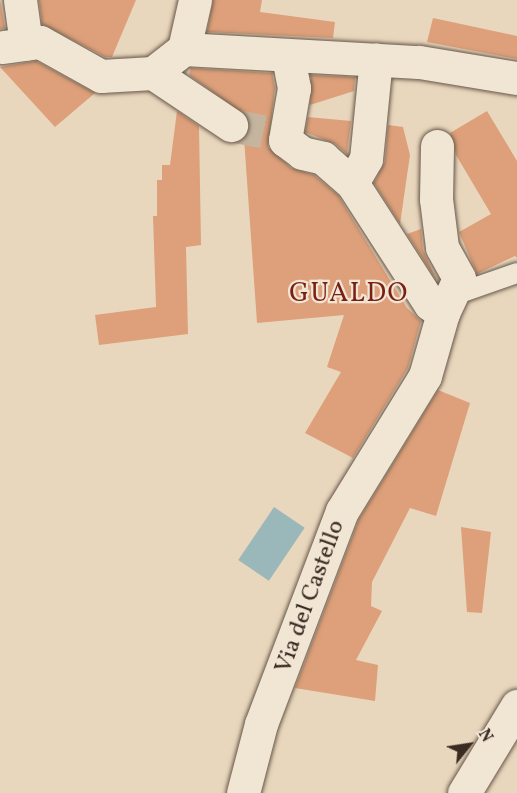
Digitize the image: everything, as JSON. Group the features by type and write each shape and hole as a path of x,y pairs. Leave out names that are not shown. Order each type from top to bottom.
{"street":[{"path":"20,0 14,45 40,42 60,50 101,76 153,73 184,49 195,0"},
{"path":"184,49 288,57 376,59 517,78"},
{"path":"288,57 294,88 281,137 302,153 323,159 352,183 430,304 449,304"},
{"path":"352,183 366,159 376,59"},
{"path":"153,73 231,125"},
{"name":"Via del Castello","path":"243,793 261,724 342,511 424,376 459,278 442,247 436,199 437,146"},
{"path":"464,793 517,706"}],"lane":[{"path":"449,304 517,273"}],"water":[{"path":"274,507 305,528 269,581 238,560"}],"building":[{"path":"0,0 5,28 0,29"},
{"path":"39,0 136,0 112,57 105,57 42,24"},
{"path":"213,0 262,0 260,12 335,22 333,38 207,32"},
{"path":"433,18 517,36 517,59 427,42"},
{"path":"36,61 95,93 55,127 0,67"},
{"path":"191,68 272,73 275,88 268,147 291,168 314,175 338,195 407,308 421,321 408,368 353,458 305,433 341,372 327,367 344,315 257,323 244,138 250,127 248,117 189,75"},
{"path":"311,75 355,77 354,91 310,105"},
{"path":"177,111 199,126 201,245 186,247 188,334 99,345 95,315 156,307 153,216 157,216 157,180 162,180 162,165 170,165"},
{"path":"487,111 517,161 517,258 515,256 477,274 459,232 491,214 456,155 450,133"},
{"path":"308,117 351,121 347,154 335,144 305,132"},
{"path":"388,125 403,127 410,155 400,224 374,183 385,161"},
{"path":"421,229 423,250 437,281 407,234"},
{"path":"438,390 470,403 436,516 410,508 372,582 371,606 382,611 356,660 378,665 375,701 295,688 359,519"},
{"path":"461,527 491,532 482,613 467,612"}],"tunnel":[{"path":"231,125 277,134"}],"district":[{"name":"GUALDO","path":"349,295"}]}
